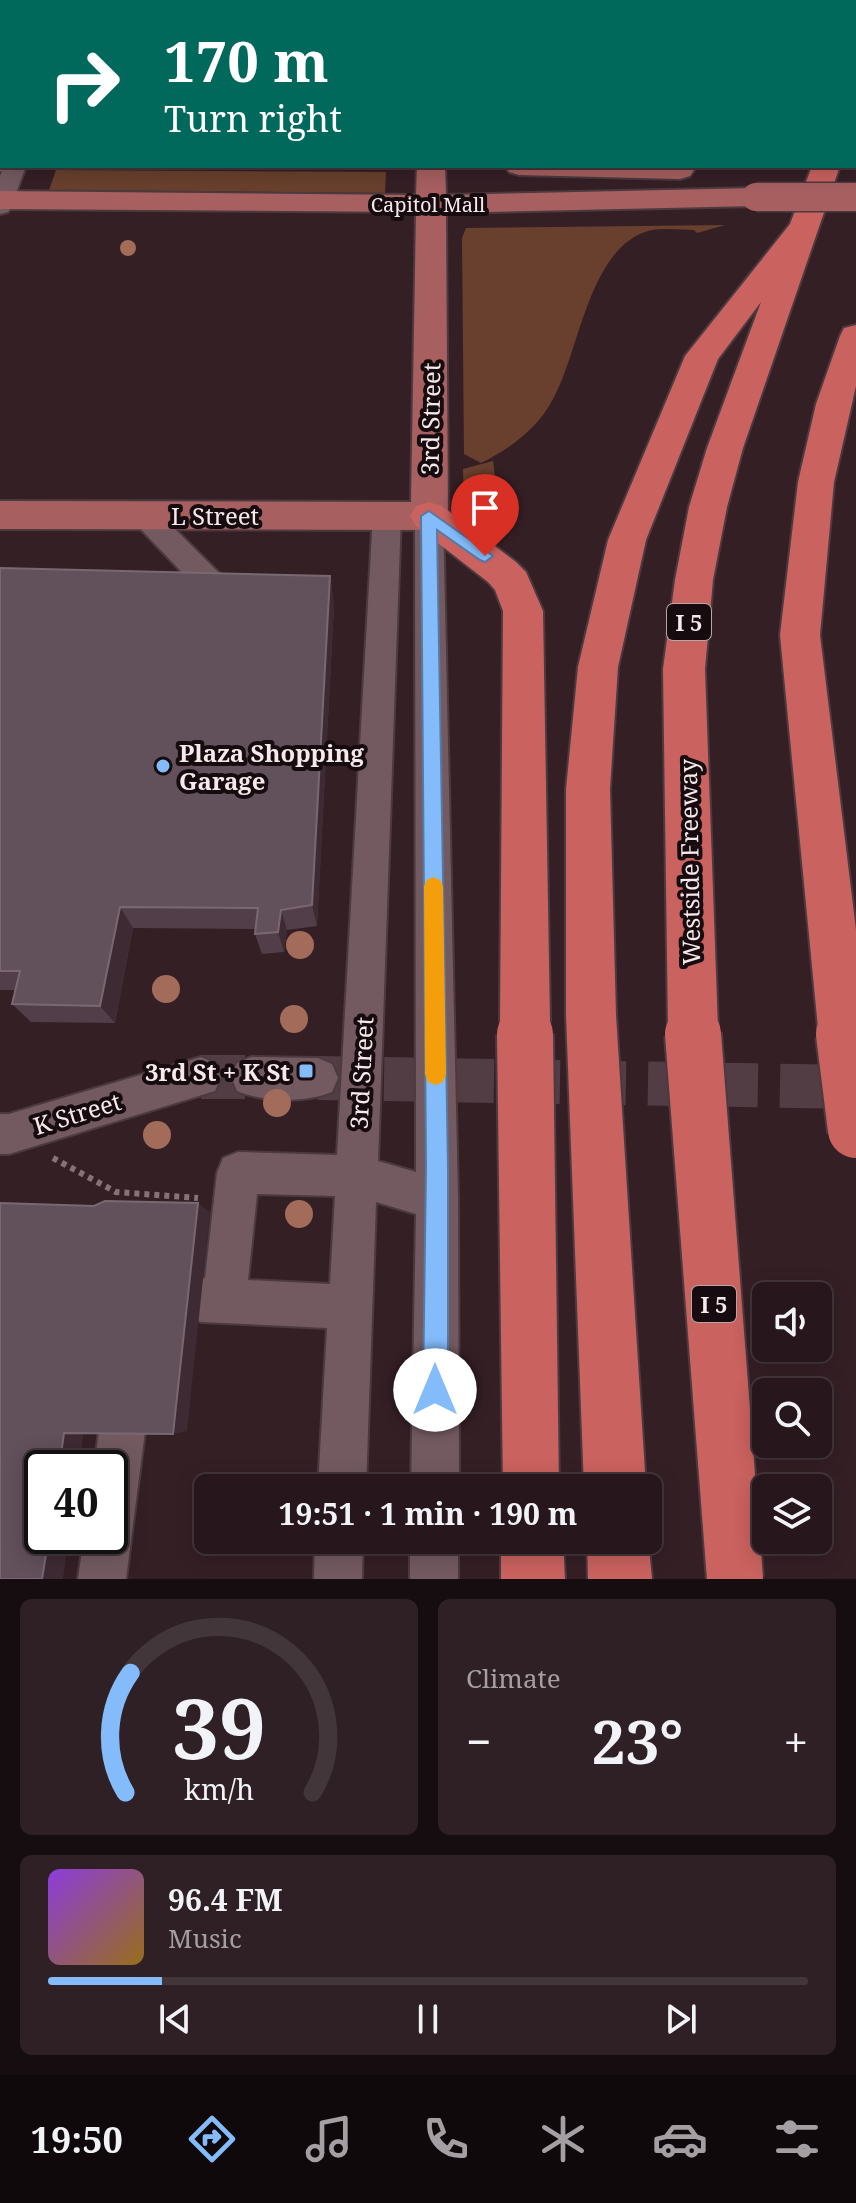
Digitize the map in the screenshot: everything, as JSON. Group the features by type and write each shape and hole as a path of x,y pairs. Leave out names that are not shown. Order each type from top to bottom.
{"highway":[{"name":"Westside Freeway","path":"735,1579 693,1029 684,669 694,580 708,507 725,448 800,231 825,168"},
{"path":"614,1474 591,1015 588,789 598,667 627,540 702,356 800,231"},
{"path":"856,336 833,404 816,482 800,635 856,1130"},
{"path":"429,516 502,572 512,583 523,611 531,1474"},
{"path":"843,1028 856,1079"},
{"path":"532,1554 533,1579"},
{"path":"619,1554 620,1579"}],"main road":[{"name":"3rd Street","path":"429,516 431,168"},
{"name":"Capitol Mall","path":"617,168 715,170 761,184 856,197"},
{"name":"Capitol Mall","path":"1,202 431,205 761,184 856,172"},
{"name":"L Street","path":"0,515 429,516"}],"street":[{"path":"1,202 14,168"},
{"path":"144,515 230,603"},
{"name":"3rd Street","path":"343,1474 387,515"},
{"name":"3rd Street","path":"429,516 437,1199 435,1474"},
{"name":"K Street","path":"5,1134 201,1077"},
{"path":"251,1077 318,1078"},
{"path":"350,1307 212,1301 236,1187 356,1176 437,1199"},
{"path":"119,1450 122,1431"},
{"path":"102,1579 105,1554"},
{"path":"338,1579 339,1554"},
{"path":"434,1554 434,1579"}],"path":[{"path":"5,1134 116,1192 236,1187"}],"shaded area":[{"path":"56,170 386,172 385,193 49,190"},
{"path":"725,225 697,233 694,230 650,230 626,243 610,260 598,282 562,379 547,410 513,444 481,463 464,454 462,238 466,228"},
{"path":"493,461 495,476 502,484 474,518 464,512 463,469"}],"building":[{"name":"Plaza Shopping Garage","path":"0,568 330,576 312,905 281,910 278,932 255,934 258,908 120,907 100,1006 12,1004 20,971 0,971"},
{"path":"105,1201 198,1203 173,1434 64,1433 62,1450 24,1450 24,1554 46,1554 42,1579 0,1579 0,1203 94,1206"}],"tunnel":[{"path":"201,1077 251,1077"},
{"path":"318,1078 856,1087"}],"slow traffic":[{"path":"433,886 436,1074"}],"place":[{"name":"Plaza Shopping Garage","path":"163,766"},
{"name":"3rd St + K St","path":"306,1071"}],"route":[{"path":"435,1390 437,1167 429,516 485,556"}]}
